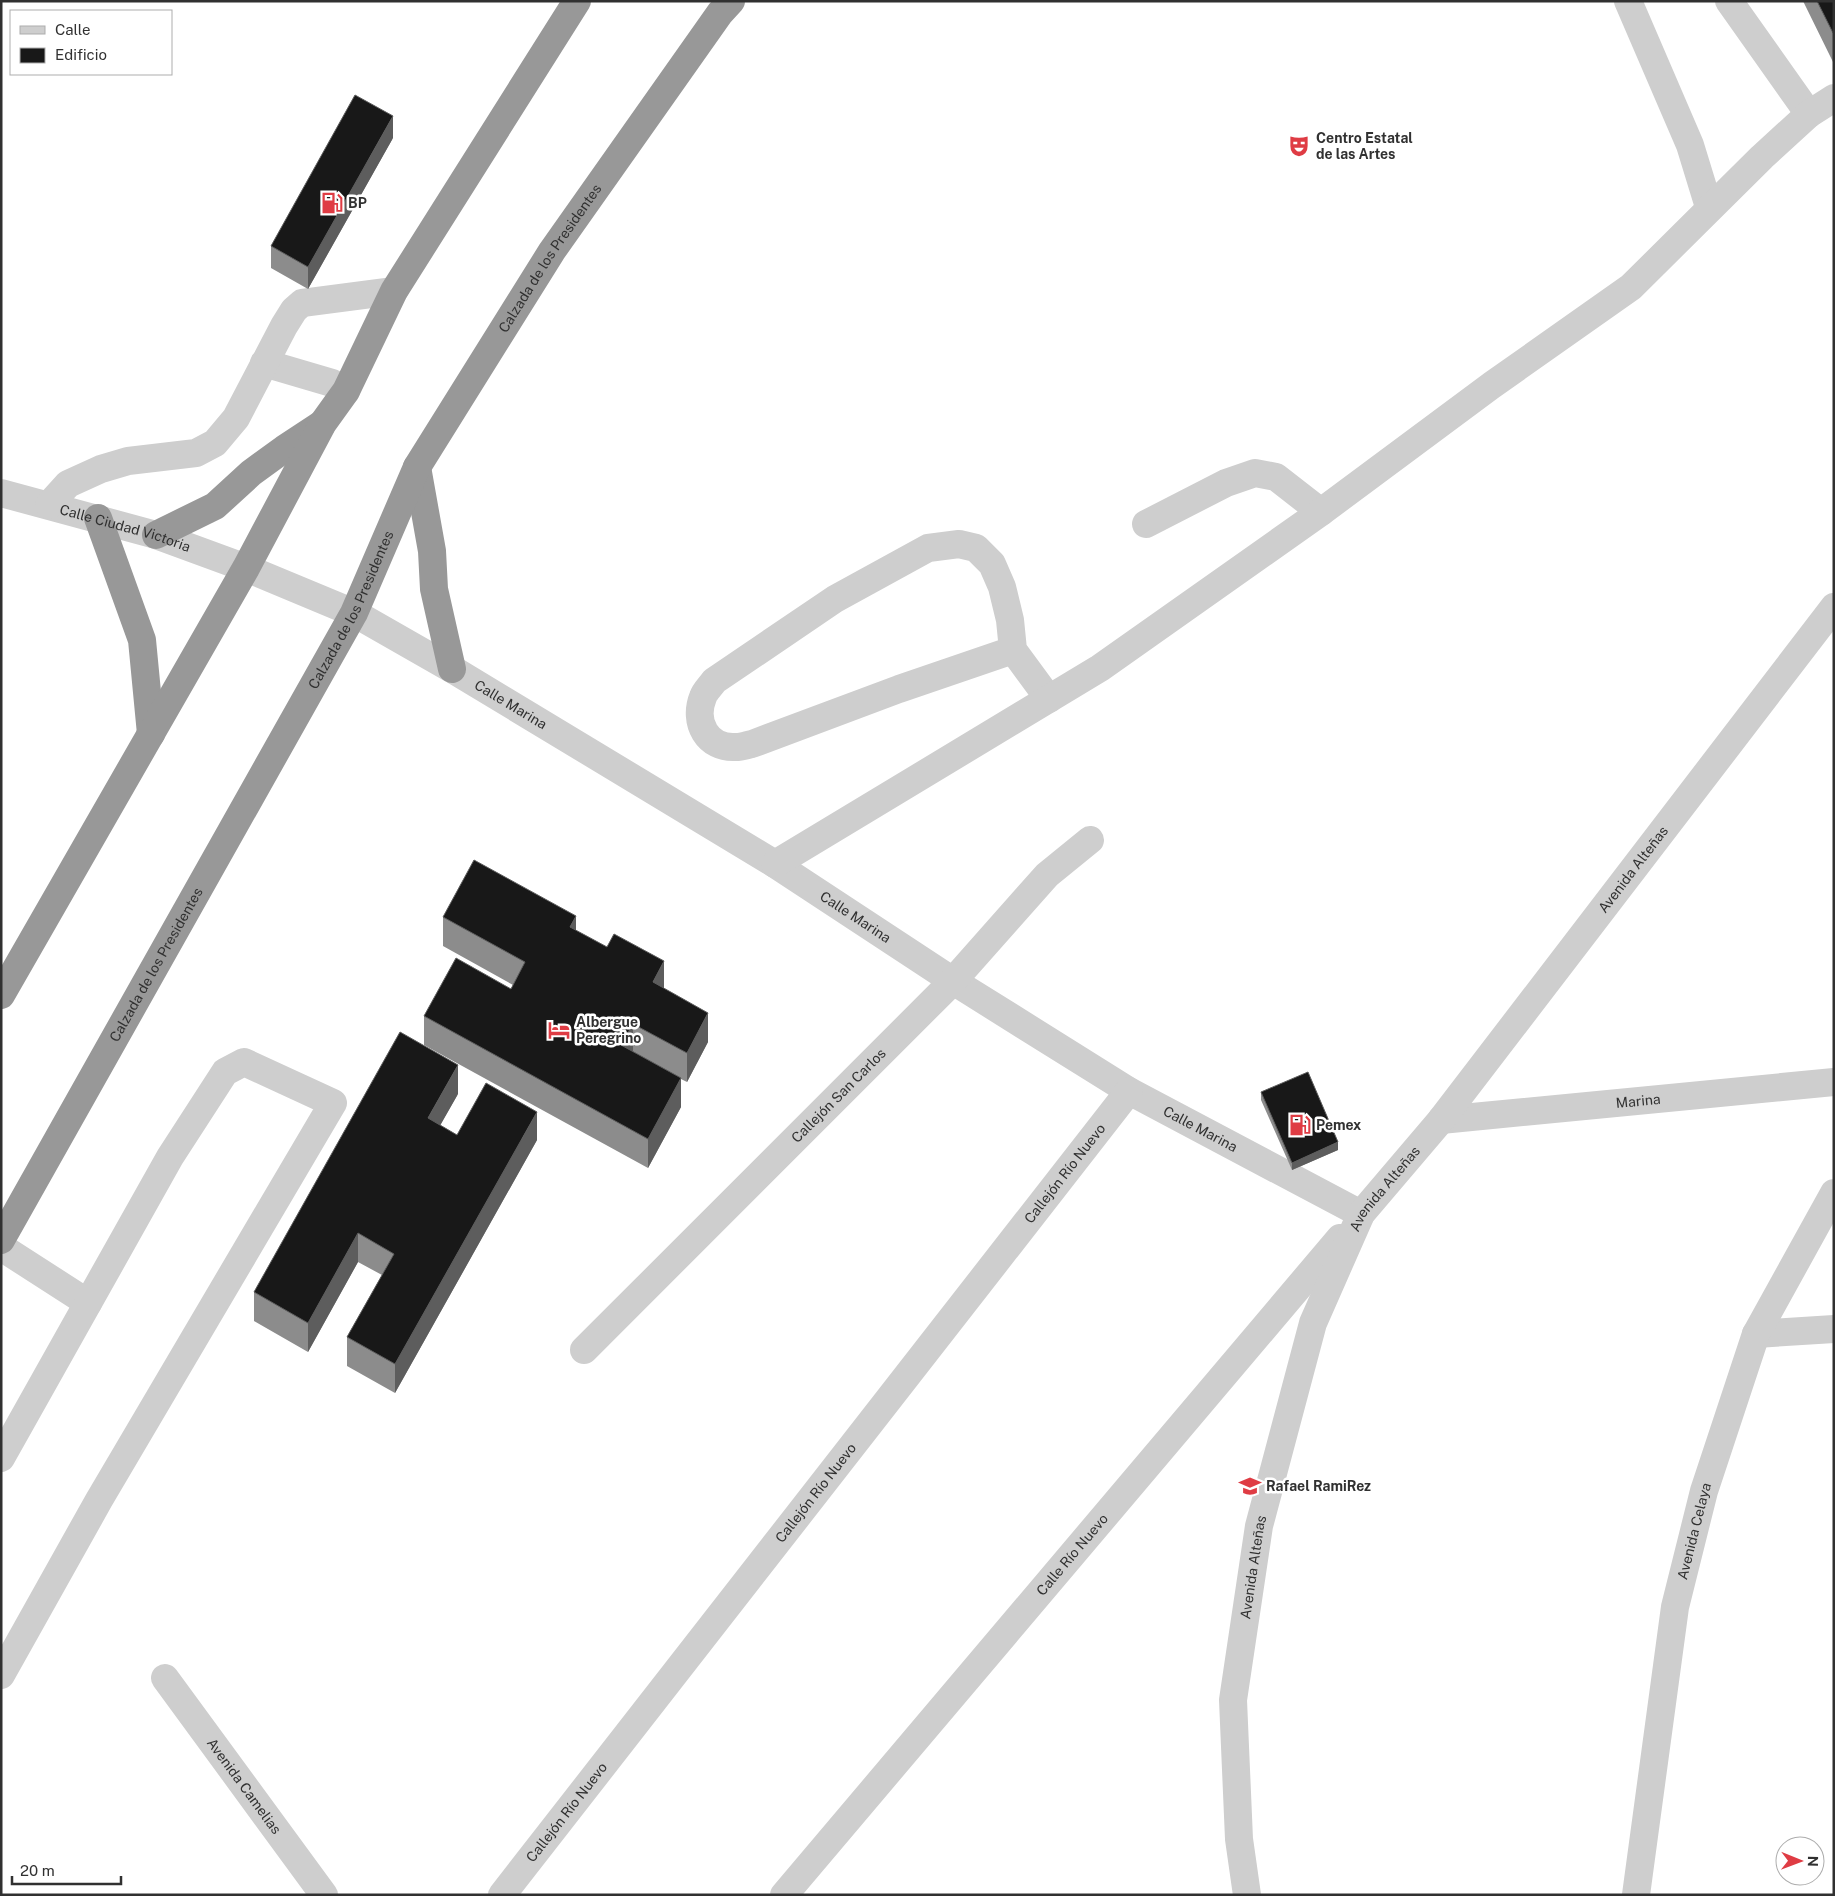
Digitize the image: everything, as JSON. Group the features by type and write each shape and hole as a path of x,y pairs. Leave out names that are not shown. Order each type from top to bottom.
{"highway":[{"path":"1,994 246,568 323,423 346,391 394,291 577,1"},
{"name":"Calzada de los Presidentes","path":"1,1240 354,613 417,467 552,250 720,13 732,1"},
{"path":"156,535 215,506 251,473 323,423"},
{"path":"417,467 432,551 434,589 452,669"},
{"path":"98,518 142,640 151,734"}],"street":[{"path":"1628,1 1690,145 1709,207"},
{"path":"1729,1 1809,114"},
{"path":"775,864 1100,668 1321,512 1492,385 1631,287 1709,207 1809,114 1834,98"},
{"path":"49,505 68,484 101,469 128,461 196,453 215,443 236,418 294,310 302,303 394,291"},
{"path":"264,363 332,383 346,391"},
{"path":"1146,524 1226,483 1255,473 1276,477 1321,512"},
{"name":"Calle Ciudad Victoria","path":"1,493 156,535 246,568 354,613"},
{"path":"1013,650 899,689 752,744 735,748 719,745 708,738 702,728 699,715 703,696 714,681 836,599 928,548 959,544 976,548 992,564 1002,587 1010,620 1013,650 1049,699"},
{"name":"Avenida Alteñas","path":"1246,1895 1239,1838 1233,1700 1259,1526 1313,1322 1360,1214 1441,1120 1834,607"},
{"name":"Calle Marina","path":"354,613 452,669 775,864 953,981 1129,1091 1360,1214"},
{"name":"Callejón San Carlos","path":"584,1350 953,981 1047,875 1090,840"},
{"path":"1,1458 170,1157 225,1072 244,1062 333,1103 99,1500 1,1676"},
{"name":"Marina","path":"1441,1120 1834,1082"},
{"name":"Callejón Río Nuevo","path":"502,1895 1129,1091"},
{"name":"Avenida Celaya","path":"1636,1895 1674,1608 1704,1491 1756,1334 1834,1193"},
{"name":"Calle Río Nuevo","path":"784,1895 1360,1214"},
{"path":"1,1247 88,1303"},
{"path":"1756,1334 1834,1329"},
{"name":"Avenida Camelias","path":"165,1678 310,1890"}],"building":[{"path":"1817,1 1834,1 1834,33 1833,33"},
{"name":"BP","path":"355,95 393,116 308,267 271,246"},
{"name":"Albergue Peregrino","path":"474,860 576,916 570,927 607,947 614,934 664,961 653,982 708,1013 687,1053 633,1024 621,1045 681,1078 648,1139 424,1016 456,958 511,989 525,962 443,917"},
{"path":"400,1032 458,1065 428,1118 457,1135 486,1083 537,1112 395,1364 347,1337 394,1254 358,1233 308,1323 254,1292"},
{"name":"Pemex","path":"1308,1072 1338,1142 1292,1163 1261,1092"}],"place":[{"name":"Centro Estatal de las Artes","path":"1299,146"},
{"name":"BP","path":"332,203"},
{"name":"Albergue Peregrino","path":"559,1030"},
{"name":"Pemex","path":"1300,1125"},
{"name":"Rafael RamiRez","path":"1250,1486"}]}
